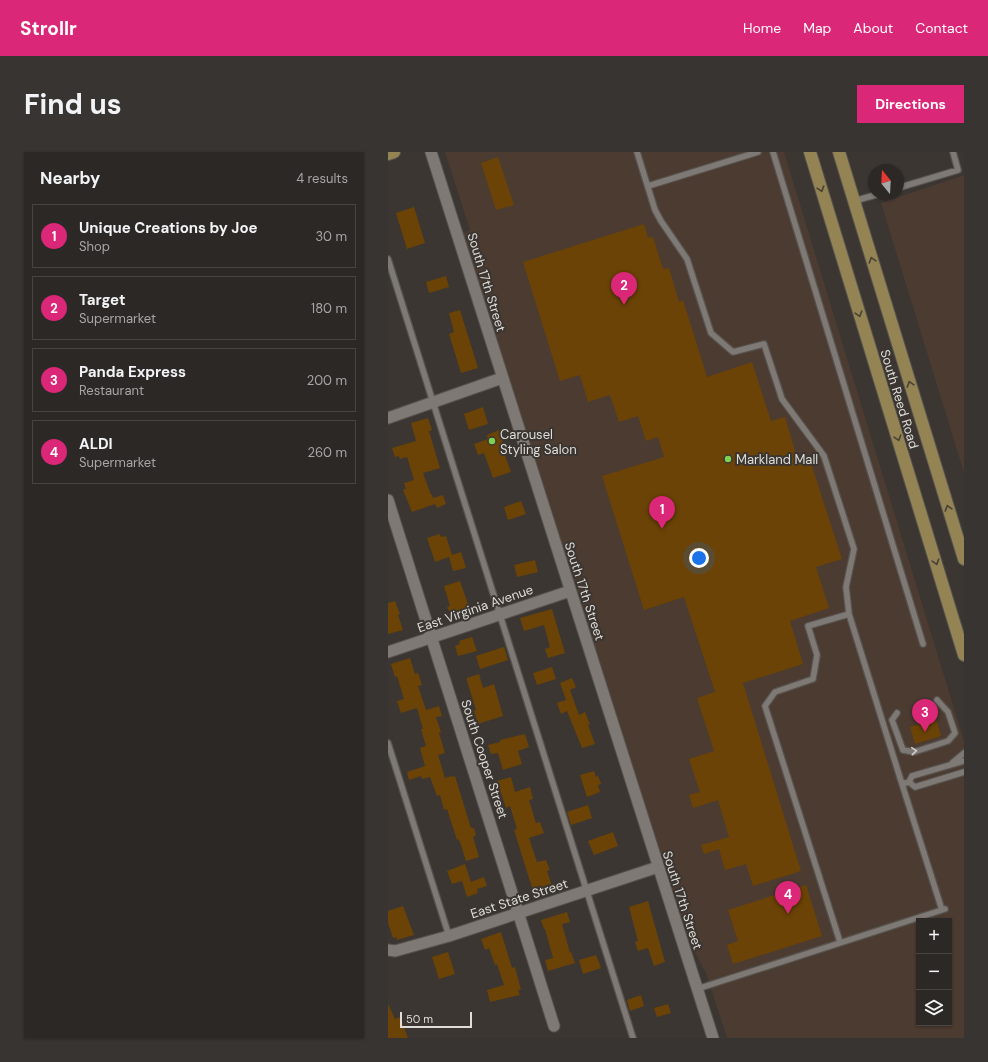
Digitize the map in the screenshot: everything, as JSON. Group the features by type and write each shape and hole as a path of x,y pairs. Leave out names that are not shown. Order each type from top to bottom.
{"main road":[{"path":"388,154 394,152"},
{"name":"South Reed Road","path":"810,152 964,655"},
{"name":"South Reed Road","path":"839,152 964,559"}],"street":[{"name":"South 17th Street","path":"431,152 713,1038"},
{"path":"388,418 432,404 502,378"},
{"name":"South Cooper Street","path":"388,500 554,1026"},
{"name":"East Virginia Avenue","path":"388,652 570,591"},
{"name":"East State Street","path":"388,950 395,951 449,936 658,867"}],"lane":[{"path":"638,152 655,210 687,259 710,333 733,352 764,344 782,399 824,456 854,549 846,586 849,614 943,909 697,989"},
{"path":"648,186 758,152"},
{"path":"773,152 923,644"},
{"path":"904,186 958,170 952,152"},
{"path":"854,201 868,197"},
{"path":"388,260 432,404 633,1038"},
{"path":"840,942 766,706 774,692 813,679 817,655 808,626 849,614"},
{"path":"897,713 892,720 903,750 914,752 948,741 955,733 948,712 937,700"},
{"path":"388,743 449,936"},
{"path":"950,765 964,753"},
{"path":"902,784 909,782 912,776 964,761"},
{"path":"909,782 915,787 964,772"}],"shaded area":[{"path":"445,152 784,152 964,741 964,1038 727,1038 706,973 683,930 463,233 470,230"},
{"path":"964,175 964,473 881,203 890,200 904,200 904,195"}],"building":[{"path":"498,157 514,205 496,210 481,163"},
{"path":"414,207 425,243 407,249 396,213"},
{"name":"Markland Mall","path":"644,224 648,238 653,237 663,269 669,268 679,302 683,300 707,377 752,362 771,421 785,417 798,461 809,457 842,559 816,567 829,608 790,621 803,664 743,683 801,871 753,886 746,864 725,870 719,849 704,854 701,845 729,837 718,800 693,808 689,795 700,792 689,759 714,751 697,698 715,692 684,597 644,610 602,476 664,457 658,437 646,441 638,416 619,422 610,395 588,402 580,375 560,381 523,262"},
{"path":"446,276 449,287 429,293 426,282"},
{"path":"460,310 478,368 461,373 449,334 454,332 449,313"},
{"path":"483,407 488,424 469,430 464,414"},
{"path":"428,418 432,430 429,431 440,468 423,473 433,498 443,495 446,504 437,508 435,504 412,512 403,490 406,489 404,483 414,480 407,457 400,459 399,456 395,457 392,448 416,441 411,423"},
{"path":"499,430 504,446 502,447 511,472 493,478 484,453 478,455 474,444 488,439 487,435"},
{"path":"521,501 526,514 508,520 504,507"},
{"path":"440,534 441,537 446,536 452,555 461,552 466,568 453,571 449,557 435,562 427,538"},
{"path":"535,560 538,572 517,577 514,565"},
{"path":"460,581 469,607 450,614 447,607 450,606 444,586"},
{"path":"395,601 400,614 398,615 403,630 388,634 388,603"},
{"path":"552,609 565,653 548,658 545,649 550,647 544,625 524,631 520,618"},
{"path":"472,637 477,651 458,656 455,646 460,644 459,641"},
{"path":"504,647 508,660 480,669 476,656"},
{"path":"410,658 415,674 418,673 422,685 418,686 426,710 439,706 442,716 436,717 441,732 439,733 445,753 438,755 445,778 455,776 471,828 474,828 476,835 473,837 479,857 466,861 460,842 458,839 457,840 447,809 444,810 440,795 437,796 430,777 422,779 421,776 409,780 407,772 425,766 420,748 426,746 417,708 401,713 397,701 404,699 397,676 395,677 391,664"},
{"path":"552,667 556,679 537,685 533,673"},
{"path":"479,674 483,688 494,684 503,716 478,724 474,711 476,710 467,678"},
{"path":"572,678 576,687 570,690 579,715 585,712 595,744 582,748 567,711 561,714 557,703 566,700 560,683"},
{"path":"936,719 941,736 915,744 910,727"},
{"path":"525,734 529,747 518,751 522,764 503,770 498,753 491,754 488,745 500,742 500,740"},
{"path":"594,771 601,784 598,785 600,792 587,797 580,775"},
{"path":"511,777 515,792 530,787 533,799 529,800 536,823 540,822 544,833 529,838 537,862 546,860 550,870 547,871 552,886 547,887 547,890 534,894 514,830 517,829 510,806 506,808 497,781"},
{"path":"588,805 592,818 571,825 567,812"},
{"path":"613,832 618,846 594,855 588,841"},
{"path":"465,864 471,882 484,877 487,886 477,889 478,893 467,897 462,881 452,884 447,871"},
{"path":"806,885 822,936 733,964 727,945 738,941 728,910"},
{"path":"648,901 665,962 654,966 648,948 638,951 635,942 638,941 629,907"},
{"path":"403,906 414,935 397,940 396,937 393,938 388,923 388,911"},
{"path":"567,912 570,922 562,924 570,953 571,952 575,963 548,971 545,960 553,958 541,920"},
{"path":"501,932 512,968 515,967 521,990 518,990 520,995 490,1002 487,990 504,985 497,964 495,965 489,948 485,950 481,939"},
{"path":"448,952 455,974 439,979 432,957"},
{"path":"596,955 601,968 583,974 579,960"},
{"path":"641,995 644,1006 630,1011 627,1000"},
{"path":"388,1004 395,1019 400,1017 408,1038 388,1038"},
{"path":"668,1004 671,1013 657,1017 654,1008"}],"place":[{"name":"Target","path":"624,305"},
{"name":"Carousel Styling Salon","path":"492,441"},
{"name":"Markland Mall","path":"728,459"},
{"name":"Unique Creations by Joe","path":"662,529"},
{"name":"Panda Express","path":"925,732"},
{"name":"ALDI","path":"788,914"}]}
